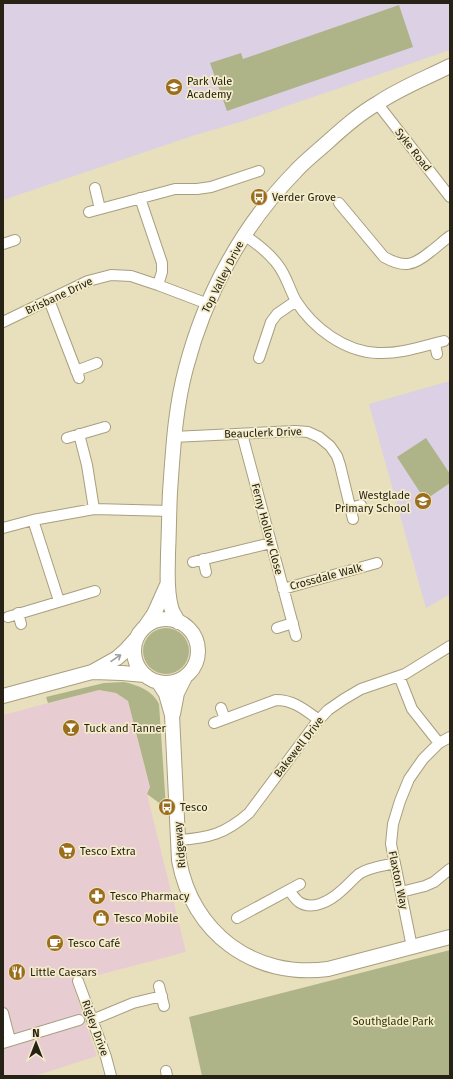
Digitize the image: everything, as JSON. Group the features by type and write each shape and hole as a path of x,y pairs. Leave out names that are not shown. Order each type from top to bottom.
{"street":[{"name":"Top Valley Drive","path":"178,622 171,608 168,585 173,437 185,369 193,342 223,272 244,235 295,171 345,126 377,103 450,66"},
{"name":"Syke Road","path":"377,103 447,186 450,197"},
{"path":"89,212 175,189 206,188 250,178 259,171"},
{"path":"94,188 100,209"},
{"path":"140,198 162,263 162,272 158,285"},
{"path":"338,203 384,257 401,264 412,264 420,260 450,236"},
{"path":"347,213 355,206"},
{"path":"244,235 258,244 277,263 283,272 296,301 309,318 330,336 363,351 378,353 406,351 440,342 437,354"},
{"path":"3,243 15,240"},
{"name":"Brisbane Drive","path":"3,322 88,281 111,275 130,276 208,304"},
{"path":"50,300 77,375 97,363"},
{"path":"259,358 268,347 271,322 277,314 296,301"},
{"path":"67,438 105,427"},
{"name":"Beauclerk Drive","path":"173,437 295,431 308,432 319,437 330,446 340,465 353,519"},
{"path":"79,434 87,465 94,508"},
{"name":"Ferny Hollow Close","path":"242,434 296,636"},
{"path":"350,508 361,505"},
{"path":"3,528 33,520 94,508 170,511"},
{"path":"33,520 59,601"},
{"path":"193,562 271,542"},
{"path":"203,559 206,572"},
{"name":"Crossdale Walk","path":"283,589 370,562"},
{"name":"Top Valley Drive","path":"140,633 154,614 168,585"},
{"path":"8,616 95,590"},
{"path":"18,613 21,624"},
{"path":"3,696 92,672 117,658 126,650 140,633 151,623 160,620 178,622 190,631 194,637 198,651 197,658 190,672 185,677 177,681 168,683 151,680 145,676 139,670 134,654 134,646 140,633"},
{"path":"277,628 293,624"},
{"name":"Bakewell Drive","path":"178,840 207,837 218,834 230,828 248,813 328,710 344,698 361,689 405,674 450,646"},
{"path":"92,672 122,673 145,676"},
{"path":"398,676 412,709 439,743"},
{"name":"Ridgeway","path":"172,715 178,693 185,677"},
{"name":"Ridgeway","path":"159,682 166,694 172,715 179,860 181,872 195,907 206,922 223,940 242,953 260,962 277,967 313,971 328,969 450,937"},
{"path":"214,723 276,700 284,700 293,703 319,720"},
{"path":"221,708 225,719"},
{"name":"Flaxton Way","path":"412,947 391,844 393,824 409,779 423,759 439,743 450,737"},
{"path":"289,890 297,901 304,905 313,906 321,904 340,893 360,874 368,869 395,863"},
{"path":"401,892 425,886 434,882 450,869"},
{"path":"237,918 300,884"},
{"name":"Rigley Drive","path":"78,981 106,1057 111,1076"},
{"path":"92,1020 133,1003 162,996"},
{"path":"3,1013 7,1041 79,1020"}],"shaded area":[{"name":"Park Vale Academy","path":"3,3 450,3 450,50 240,122 195,135 3,200"},
{"name":"Westglade Primary School","path":"450,381 450,594 426,608 369,404"},
{"path":"99,690 116,693 128,701 150,787 147,794 186,952 72,982 97,1056 41,1074 30,1076 3,1076 3,715"}],"green space":[{"path":"399,5 413,47 227,111 210,63 241,53 243,59"},
{"path":"426,438 450,474 450,483 425,500 397,457"},
{"path":"166,628 179,632 185,638 189,651 185,664 179,670 166,674 153,670 147,664 143,651 147,638 153,632"},
{"path":"124,682 135,685 149,692 159,704 166,808 147,794 150,787 128,701 116,693 99,690 48,703 46,697 104,683"},
{"name":"Southglade Park","path":"450,950 450,1076 202,1076 189,1017"}],"place":[{"name":"Park Vale Academy","path":"174,87"},
{"name":"Verder Grove","path":"259,197"},
{"name":"Westglade Primary School","path":"423,501"},
{"name":"Tuck and Tanner","path":"71,728"},
{"name":"Tesco","path":"167,807"},
{"name":"Tesco Extra","path":"67,851"},
{"name":"Tesco Pharmacy","path":"97,896"},
{"name":"Tesco Mobile","path":"101,918"},
{"name":"Tesco Café","path":"55,943"},
{"name":"Little Caesars","path":"17,972"}]}
